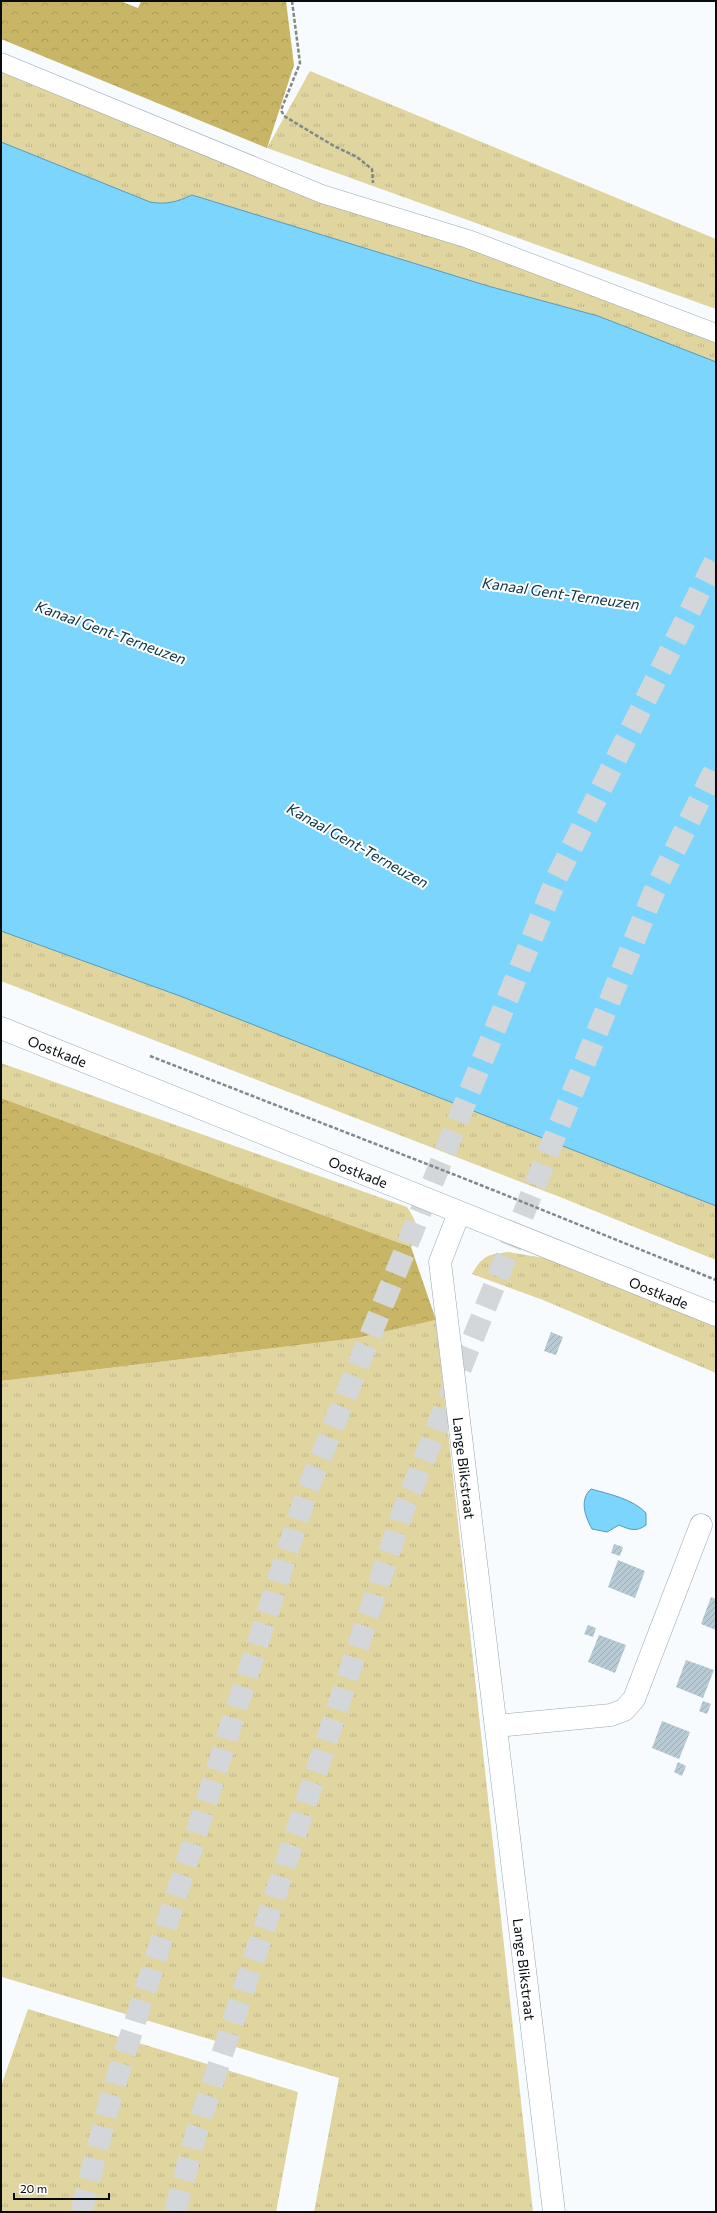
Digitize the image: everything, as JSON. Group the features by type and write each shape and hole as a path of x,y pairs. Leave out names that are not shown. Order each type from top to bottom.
{"street":[{"name":"Oostkade","path":"1,1028 716,1315"},
{"name":"Lange Blikstraat","path":"459,1213 440,1262 554,2212"},
{"path":"496,1726 611,1715 624,1710 634,1699 700,1525"}],"lane":[{"path":"1,62 322,194 468,239 716,333"}],"path":[{"path":"292,1 300,63 284,102 282,110 284,116 334,146 357,157 372,169 377,212"},
{"path":"148,1055 473,1182 716,1280"}],"green space":[{"path":"1,1 120,1 138,8 141,1 286,1 294,65 267,148 1,39"},
{"path":"310,71 716,239 716,309 267,148"},
{"path":"1,72 337,208 464,245 716,343 716,362 598,316 488,286 192,195 171,202 150,202 1,142"},
{"path":"1,931 180,996 716,1206 716,1260 565,1199 1,981"},
{"path":"1,1063 407,1207 417,1227 418,1232 415,1242 411,1247 1,1098"},
{"path":"1,1098 411,1247 436,1320 357,1338 1,1381"},
{"path":"508,1252 550,1259 716,1326 716,1373 543,1300 472,1274 479,1263 486,1257"},
{"path":"436,1320 533,2212 314,2212 339,2078 2,1977 1,1979 1,1381 357,1338"},
{"path":"28,2009 298,2092 276,2212 1,2212 1,2086"}],"water":[{"name":"Kanaal Gent-Terneuzen","path":"1,142 150,202 171,202 192,195 488,286 598,316 716,362 716,1206 180,996 1,931"},
{"path":"591,1489 613,1495 641,1508 646,1513 646,1525 640,1529 633,1530 619,1525 607,1532 592,1529 585,1514 584,1508 585,1498"}],"building":[{"path":"551,1332 563,1337 556,1355 544,1351"},
{"path":"614,1544 623,1547 620,1556 611,1553"},
{"path":"618,1560 645,1571 635,1598 608,1587"},
{"path":"711,1597 716,1599 716,1630 701,1624"},
{"path":"588,1625 596,1628 593,1637 584,1634"},
{"path":"599,1635 626,1645 615,1673 588,1662"},
{"path":"686,1660 714,1670 703,1698 676,1687"},
{"path":"703,1701 711,1704 707,1714 699,1711"},
{"path":"662,1721 690,1732 679,1759 652,1748"},
{"path":"678,1762 686,1766 682,1776 674,1772"}],"tunnel":[{"path":"81,2212 111,2096 307,1491 557,877 716,559"},
{"path":"175,2212 197,2130 403,1511 653,894 716,767"}]}
